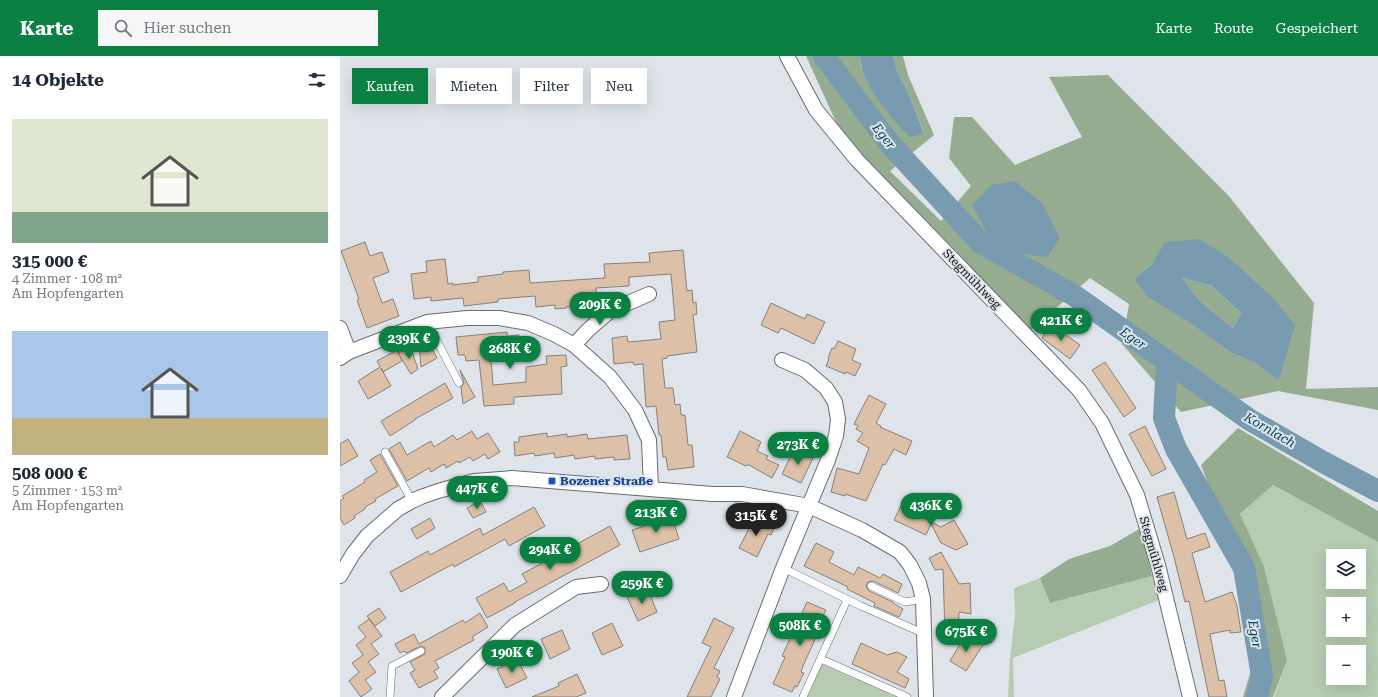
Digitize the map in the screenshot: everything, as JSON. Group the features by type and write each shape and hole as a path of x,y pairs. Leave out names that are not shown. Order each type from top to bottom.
{"street":[{"name":"Stegmühlweg","path":"788,56 816,110 857,160 1079,390 1102,424 1137,495 1158,565 1190,697"},
{"path":"574,345 588,330 610,311 648,294"},
{"path":"340,328 344,355 427,322 467,318 499,318 528,323 554,334 574,345 610,377 635,410 649,440 651,489"},
{"path":"737,695 783,568 828,460 836,436 838,419 835,402 826,388 805,370 782,360"},
{"path":"340,576 353,554 367,536 398,509 412,501 438,491 474,481 512,478 712,494 742,494 809,506 862,530 900,552 910,565 919,583 923,598 926,697"},
{"path":"442,697 516,625 576,587 601,584"}],"lane":[{"path":"427,322 459,383"},
{"path":"385,452 412,501"},
{"path":"783,568 847,600 925,634"},
{"path":"871,586 905,602 923,598"},
{"path":"803,697 847,600"},
{"path":"390,697 392,666 421,651"},
{"path":"821,659 907,697"}],"green space":[{"path":"806,56 859,56 861,67 910,138 924,132 898,73 893,56 903,56 908,75 934,135 890,171 941,221 971,186 949,158 954,117 972,117 1015,165 1082,137 1049,77 1108,75 1228,195 1314,303 1306,389 1378,387 1378,410 1278,391 1181,412 1122,344 1129,304 1090,278 1029,332 958,253 841,133","holes":["1153,263 1273,298 1282,368 1279,379 1256,364 1230,352 1134,279"]},
{"path":"1182,278 1212,286 1241,313 1233,328 1200,301"},
{"path":"1238,428 1378,511 1378,542 1273,485 1240,514 1264,567 1287,660 1273,697 1243,697 1255,657 1240,569 1201,465"},
{"path":"1273,485 1378,542 1378,697 1274,697 1287,660 1240,514"},
{"path":"1141,528 1152,576 1050,603 1040,578 1069,559 1110,546"},
{"path":"1152,576 1159,600 1013,658 1014,697 1008,697 1010,659 1015,615 1014,588 1040,578 1050,603"},
{"path":"821,664 898,697 806,697"}],"water":[{"path":"859,56 893,56 898,73 909,95 924,133 910,138 878,100 866,80"},
{"path":"1015,181 1042,203 1060,238 1047,258 1022,253 988,235 972,205 991,185"},
{"path":"1199,239 1228,257 1273,298 1295,325 1279,380 1256,364 1230,352 1192,324 1148,297 1134,279 1153,263 1165,242","holes":["1182,278 1212,286 1241,313 1233,328 1200,301"]}],"building":[{"path":"365,242 370,256 382,252 389,272 373,278 382,303 393,299 399,316 367,328 357,300 359,299 341,251"},
{"path":"683,250 687,291 692,290 693,303 696,302 697,314 693,315 697,352 667,356 667,358 662,359 665,388 673,388 675,405 680,404 681,415 685,415 688,445 692,445 694,467 668,470 666,457 663,457 656,406 646,407 643,364 634,365 633,362 614,364 612,338 627,336 628,342 661,339 659,322 675,320 671,274 629,277 629,286 596,288 597,305 555,309 555,305 536,307 535,296 498,299 498,302 464,306 463,298 431,301 431,297 414,299 411,274 427,272 426,261 445,259 448,284 453,283 453,285 478,282 478,277 503,274 503,272 529,270 530,283 605,278 604,264 650,262 649,253"},
{"path":"771,303 805,319 807,314 825,322 814,344 781,328 778,333 761,325"},
{"path":"1051,324 1080,345 1070,359 1042,338"},
{"path":"507,332 507,336 519,335 520,346 493,348 494,358 491,359 493,385 526,382 526,367 547,364 546,356 566,355 567,366 561,367 562,394 514,397 514,404 484,406 479,360 466,361 465,355 458,355 456,337"},
{"path":"426,338 437,358 421,367 419,342"},
{"path":"838,341 856,349 852,360 861,364 855,376 846,372 845,374 826,366 832,348 834,349"},
{"path":"410,346 418,369 411,374 398,353"},
{"path":"397,350 402,361 383,372 391,386 368,399 358,381 380,367 377,361"},
{"path":"1105,362 1136,408 1124,417 1092,370"},
{"path":"460,370 475,397 463,404 461,387 464,383"},
{"path":"445,383 453,398 415,419 390,436 381,421"},
{"path":"869,395 886,404 876,423 881,426 880,427 912,441 906,455 894,449 885,465 883,464 866,501 845,494 845,496 831,492 837,468 859,474 869,448 857,441 863,433 856,429 858,426 854,424"},
{"path":"1145,426 1166,469 1152,476 1129,434"},
{"path":"472,431 477,439 488,433 500,452 488,459 485,454 473,461 470,457 459,463 458,461 446,468 444,464 431,472 429,468 407,481 389,449 400,442 407,455 431,441 434,447 453,435 457,440"},
{"path":"740,431 761,442 757,451 768,456 766,459 779,465 772,478 749,465 746,466 727,457"},
{"path":"547,433 547,437 567,434 567,437 587,434 588,439 627,435 630,459 614,460 614,457 595,459 595,456 575,459 574,455 555,458 554,453 535,456 534,453 515,456 514,442 519,442 519,437"},
{"path":"348,439 358,456 340,466 340,444"},
{"path":"794,449 813,458 801,483 782,474"},
{"path":"380,454 398,486 375,499 376,501 365,507 365,509 354,516 355,518 344,525 340,518 340,501 344,498 342,496 365,482 364,480 377,472 370,460"},
{"path":"1174,492 1187,539 1205,533 1210,547 1192,553 1205,602 1232,592 1237,606 1241,632 1230,633 1230,630 1210,634 1219,681 1224,680 1227,697 1209,697 1189,601 1185,602 1157,497"},
{"path":"480,501 486,512 473,518 467,508"},
{"path":"903,502 922,512 920,516 941,527 954,520 968,544 956,550 941,543 931,524 926,535 894,520"},
{"path":"534,507 545,526 509,546 505,539 454,567 453,564 401,592 390,572 428,551 430,555 480,528 483,535"},
{"path":"672,517 679,539 640,552 632,530"},
{"path":"755,517 775,526 771,535 768,534 757,557 739,548"},
{"path":"430,518 435,528 417,539 411,529"},
{"path":"610,526 620,545 487,618 476,598 504,583 509,592 527,582 522,574"},
{"path":"816,543 834,552 829,562 854,575 858,567 880,578 883,574 902,584 898,593 873,581 868,582 866,586 869,591 893,602 903,609 899,617 874,606 875,603 847,589 848,587 804,566"},
{"path":"941,552 959,584 970,583 971,614 959,612 958,635 945,636 943,569 935,570 929,558"},
{"path":"644,590 648,590 657,612 638,621 627,597"},
{"path":"807,602 826,610 823,616 825,617 803,666 801,672 804,673 797,687 795,686 792,692 773,684 785,657 782,656"},
{"path":"379,608 386,618 375,626 367,616"},
{"path":"480,613 488,627 472,637 474,640 435,661 439,668 434,671 438,678 419,688 410,673 415,670 410,662 425,654 425,648 421,646 406,653 404,651 400,653 395,644 414,634 419,644 463,620 465,623"},
{"path":"714,618 734,628 714,668 720,671 717,677 720,679 711,697 687,697 711,647 702,643"},
{"path":"369,619 382,636 371,644 379,654 368,662 376,672 365,680 372,689 361,697 349,681 359,672 352,663 363,655 356,645 366,637 358,627"},
{"path":"612,623 623,646 602,655 592,633"},
{"path":"562,630 570,649 550,659 541,639"},
{"path":"966,634 983,645 966,671 950,661"},
{"path":"861,643 887,655 897,652 907,657 897,672 909,679 905,688 852,664"},
{"path":"517,659 527,678 506,688 497,669"},
{"path":"577,674 586,693 576,697 532,697 559,686 558,683"}],"waterway":[{"name":"Eger","path":"824,56 890,144 981,243 1075,296 1250,420 1323,462 1378,491"},
{"name":"Eger","path":"1167,362 1164,418 1176,449 1244,568 1262,676 1257,697"}],"place":[{"name":"Bozener Straße","path":"552,481"}],"water label":[{"name":"Kornlach","path":"1270,430"}]}
